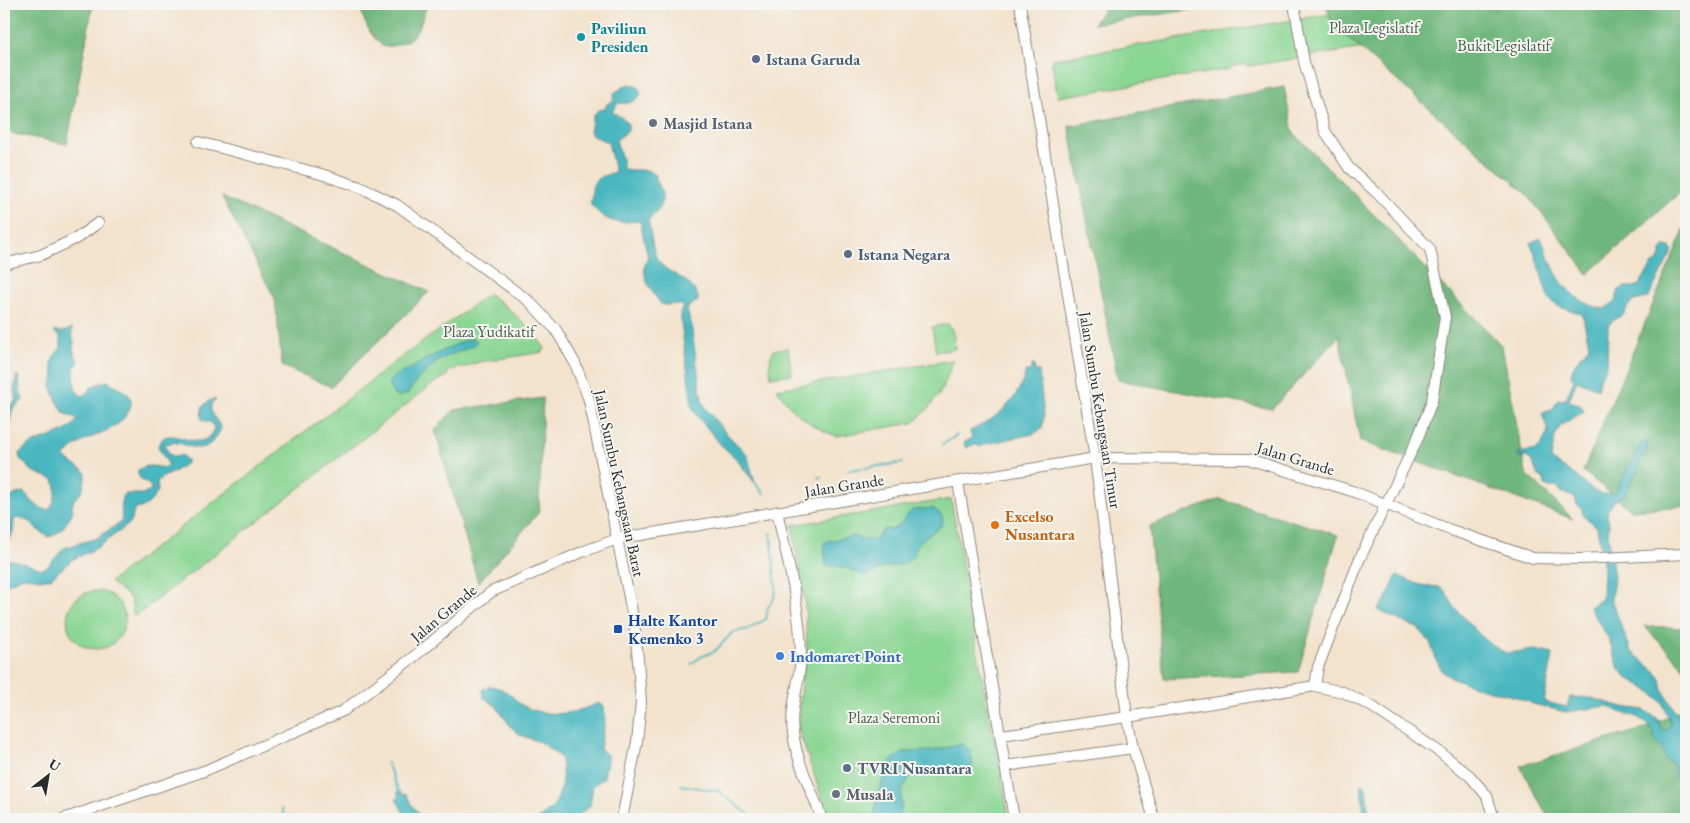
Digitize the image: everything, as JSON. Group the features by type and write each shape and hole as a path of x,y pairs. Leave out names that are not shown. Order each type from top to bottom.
{"street":[{"name":"Jalan Sumbu Kebangsaan Timur","path":"1020,4 1095,458 1127,717 1133,748 1154,819"},
{"path":"1294,4 1304,62 1326,130 1349,168 1377,193 1430,248 1445,318 1432,401 1417,440 1360,558 1318,667 1315,686"},
{"name":"Jalan Sumbu Kebangsaan Barat","path":"198,142 321,174 360,187 397,205 529,301 556,330 575,363 589,400 634,622 640,702 637,742 622,819"},
{"path":"4,264 41,255 78,238 98,223"},
{"name":"Jalan Grande","path":"63,819 204,771 343,711 416,655 491,592 582,552 617,539 1095,458 1248,459 1352,491 1448,529 1534,558 1630,558 1686,554"},
{"path":"958,482 1014,819"},
{"path":"777,512 793,588 800,639 800,675 796,694 793,733 804,773 822,819"},
{"path":"1001,735 1127,717 1315,686 1343,692 1371,706 1440,752 1470,776 1487,796 1494,819"},
{"path":"1005,766 1133,748"}],"green space":[{"path":"4,4 93,4 67,144 4,132"},
{"path":"360,4 427,4 418,29 409,39 403,43 384,47 368,28"},
{"path":"1107,4 1232,4 1093,24"},
{"name":"Bukit Legislatif","path":"1326,4 1686,4 1686,187 1588,274 1527,194 1332,24"},
{"name":"Plaza Legislatif","path":"1386,5 1396,43 1248,66 1245,64 1233,66 1230,69 1059,97 1057,93 1052,64 1053,59"},
{"path":"1284,87 1293,132 1502,346 1526,474 1573,519 1360,441 1339,336 1272,409 1118,380 1069,126"},
{"path":"222,197 429,292 331,387 282,366 275,299"},
{"path":"1686,225 1686,506 1631,510 1583,471"},
{"name":"Plaza Yudikatif","path":"489,294 526,326 545,348 543,352 479,362 448,372 447,376 434,383 136,616 134,615 131,600 110,582 399,359"},
{"path":"948,324 954,336 955,349 936,352 932,327"},
{"path":"788,348 792,374 771,377 770,360 772,353 774,350"},
{"path":"953,360 940,393 928,409 913,423 836,436 818,428 802,417 788,404 777,389"},
{"path":"543,398 539,512 478,583 435,430 454,410"},
{"name":"Plaza Seremoni","path":"951,499 1009,819 829,819 798,728 801,680 807,645 805,603 792,525"},
{"path":"1220,499 1338,535 1298,672 1164,679 1149,526"},
{"path":"90,591 102,591 117,599 125,614 125,626 117,641 102,649 90,649 75,641 67,626 67,614 75,599"},
{"path":"1644,626 1686,628 1686,670"},
{"path":"1686,707 1686,819 1549,819 1520,766 1649,727"}],"water":[{"path":"628,84 638,87 641,93 637,99 631,102 625,104 618,103 612,112 624,119 628,124 628,131 616,140 624,170 647,170 656,175 662,199 658,210 648,220 653,245 657,259 661,264 689,284 698,297 698,301 689,306 687,311 691,324 702,400 706,409 726,433 747,454 755,483 738,460 722,446 692,407 680,313 683,307 678,304 661,304 647,282 644,270 648,258 640,221 612,221 602,216 591,205 593,187 596,180 615,172 608,142 593,136 590,132 593,116 598,110 605,109 607,104 613,101 614,93"},
{"path":"1541,238 1551,263 1570,292 1590,305 1604,309 1615,302 1619,290 1639,285 1652,265 1659,260 1661,251 1665,246 1673,250 1648,298 1634,301 1628,306 1624,314 1612,321 1608,327 1607,365 1600,378 1598,389 1577,380 1569,401 1579,404 1584,409 1583,412 1560,426 1555,437 1551,458 1595,491 1611,494 1615,493 1628,467 1634,461 1638,448 1643,442 1648,444 1645,454 1639,461 1638,470 1624,495 1613,502 1608,510 1608,534 1614,577 1611,599 1631,651 1658,674 1663,690 1679,718 1686,718 1686,739 1684,742 1686,747 1686,781 1675,778 1674,765 1666,760 1662,748 1654,739 1654,732 1644,721 1635,716 1619,712 1608,706 1566,712 1479,688 1450,677 1443,672 1437,662 1430,642 1419,629 1377,610 1386,599 1397,575 1420,585 1439,587 1446,592 1454,607 1480,635 1495,647 1506,653 1535,650 1553,654 1544,702 1567,707 1570,697 1591,698 1623,707 1644,710 1657,718 1662,730 1668,730 1671,723 1664,706 1659,699 1629,679 1619,669 1609,639 1589,607 1602,599 1603,561 1597,527 1583,515 1575,498 1561,492 1558,487 1545,485 1544,479 1538,475 1531,460 1526,457 1519,457 1518,453 1538,449 1542,444 1548,431 1542,413 1552,410 1558,400 1566,399 1574,379 1571,376 1573,367 1589,346 1583,317 1580,313 1560,307 1548,297 1530,243"},
{"path":"72,328 73,350 79,363 74,368 75,389 81,396 85,395 92,386 107,381 128,394 131,403 130,408 118,424 72,448 65,456 86,473 82,491 74,499 73,511 63,527 56,534 48,537 35,528 31,522 19,518 14,519 12,534 4,545 4,501 24,492 38,506 49,510 54,500 56,488 54,480 32,471 20,459 19,454 33,443 65,431 78,419 64,413 51,386 54,378 52,363 54,356 61,348 60,336 55,331 63,332"},
{"path":"474,339 477,342 473,346 437,362 418,379 407,394 397,397 393,394 388,384 394,376 466,340"},
{"path":"1032,365 1034,365 1035,371 1039,371 1044,416 1042,429 1033,434 985,444 980,447 975,444 966,448 964,443 972,438 970,431 989,421 1006,407 1018,391 1026,371 1031,370"},
{"path":"17,375 23,400 12,410 9,431 4,436 4,420 7,411 12,403 17,400 14,390"},
{"path":"214,399 216,400 211,404 211,411 221,429 214,440 207,446 200,448 179,443 165,445 169,454 175,457 182,455 188,462 157,482 158,491 145,506 134,509 132,520 128,525 95,549 73,559 51,578 23,577 4,585 4,568 8,560 42,569 47,567 64,548 95,539 121,522 121,500 124,494 144,494 152,489 139,477 138,470 147,466 164,468 168,464 158,446 162,439 169,436 201,441 209,437 214,428 212,423 202,420 201,413 203,406"},
{"path":"933,508 942,516 943,521 940,527 925,537 915,547 915,555 903,564 882,568 872,574 863,576 845,568 826,566 824,543 853,536 874,541 884,529 891,530 899,525 912,510"},
{"path":"488,686 505,691 521,704 541,712 570,712 598,703 604,706 605,721 600,749 608,756 604,778 593,786 590,806 573,819 537,819 551,809 559,796 562,776 560,757 540,742 520,735 511,727 496,706 483,697 485,693 482,692"},
{"path":"962,744 970,750 973,766 966,770 957,771 928,769 918,772 910,778 903,789 901,808 897,819 873,819 885,769 893,759 905,752 930,751"},
{"path":"1362,784 1366,786 1369,819 1362,819 1364,814"},
{"path":"401,792 407,795 411,804 423,819 406,819 396,800 399,796 397,793"}],"waterway":[{"path":"942,445 957,435"},
{"path":"848,470 902,463"},
{"path":"755,483 764,494"},
{"path":"691,664 715,651 733,632 749,629 766,619 768,607 775,596 776,589 771,533"},
{"path":"387,763 399,792"},
{"path":"681,785 718,791 755,819"},
{"path":"282,809 285,819"}],"place":[{"name":"Paviliun Presiden","path":"581,37"},
{"name":"Istana Garuda","path":"756,59"},
{"name":"Masjid Istana","path":"653,123"},
{"name":"Istana Negara","path":"848,254"},
{"name":"Excelso Nusantara","path":"995,525"},
{"name":"Halte Kantor Kemenko 3","path":"618,629"},
{"name":"Indomaret Point","path":"780,656"},
{"name":"TVRI Nusantara","path":"847,768"},
{"name":"Musala","path":"836,794"}]}
